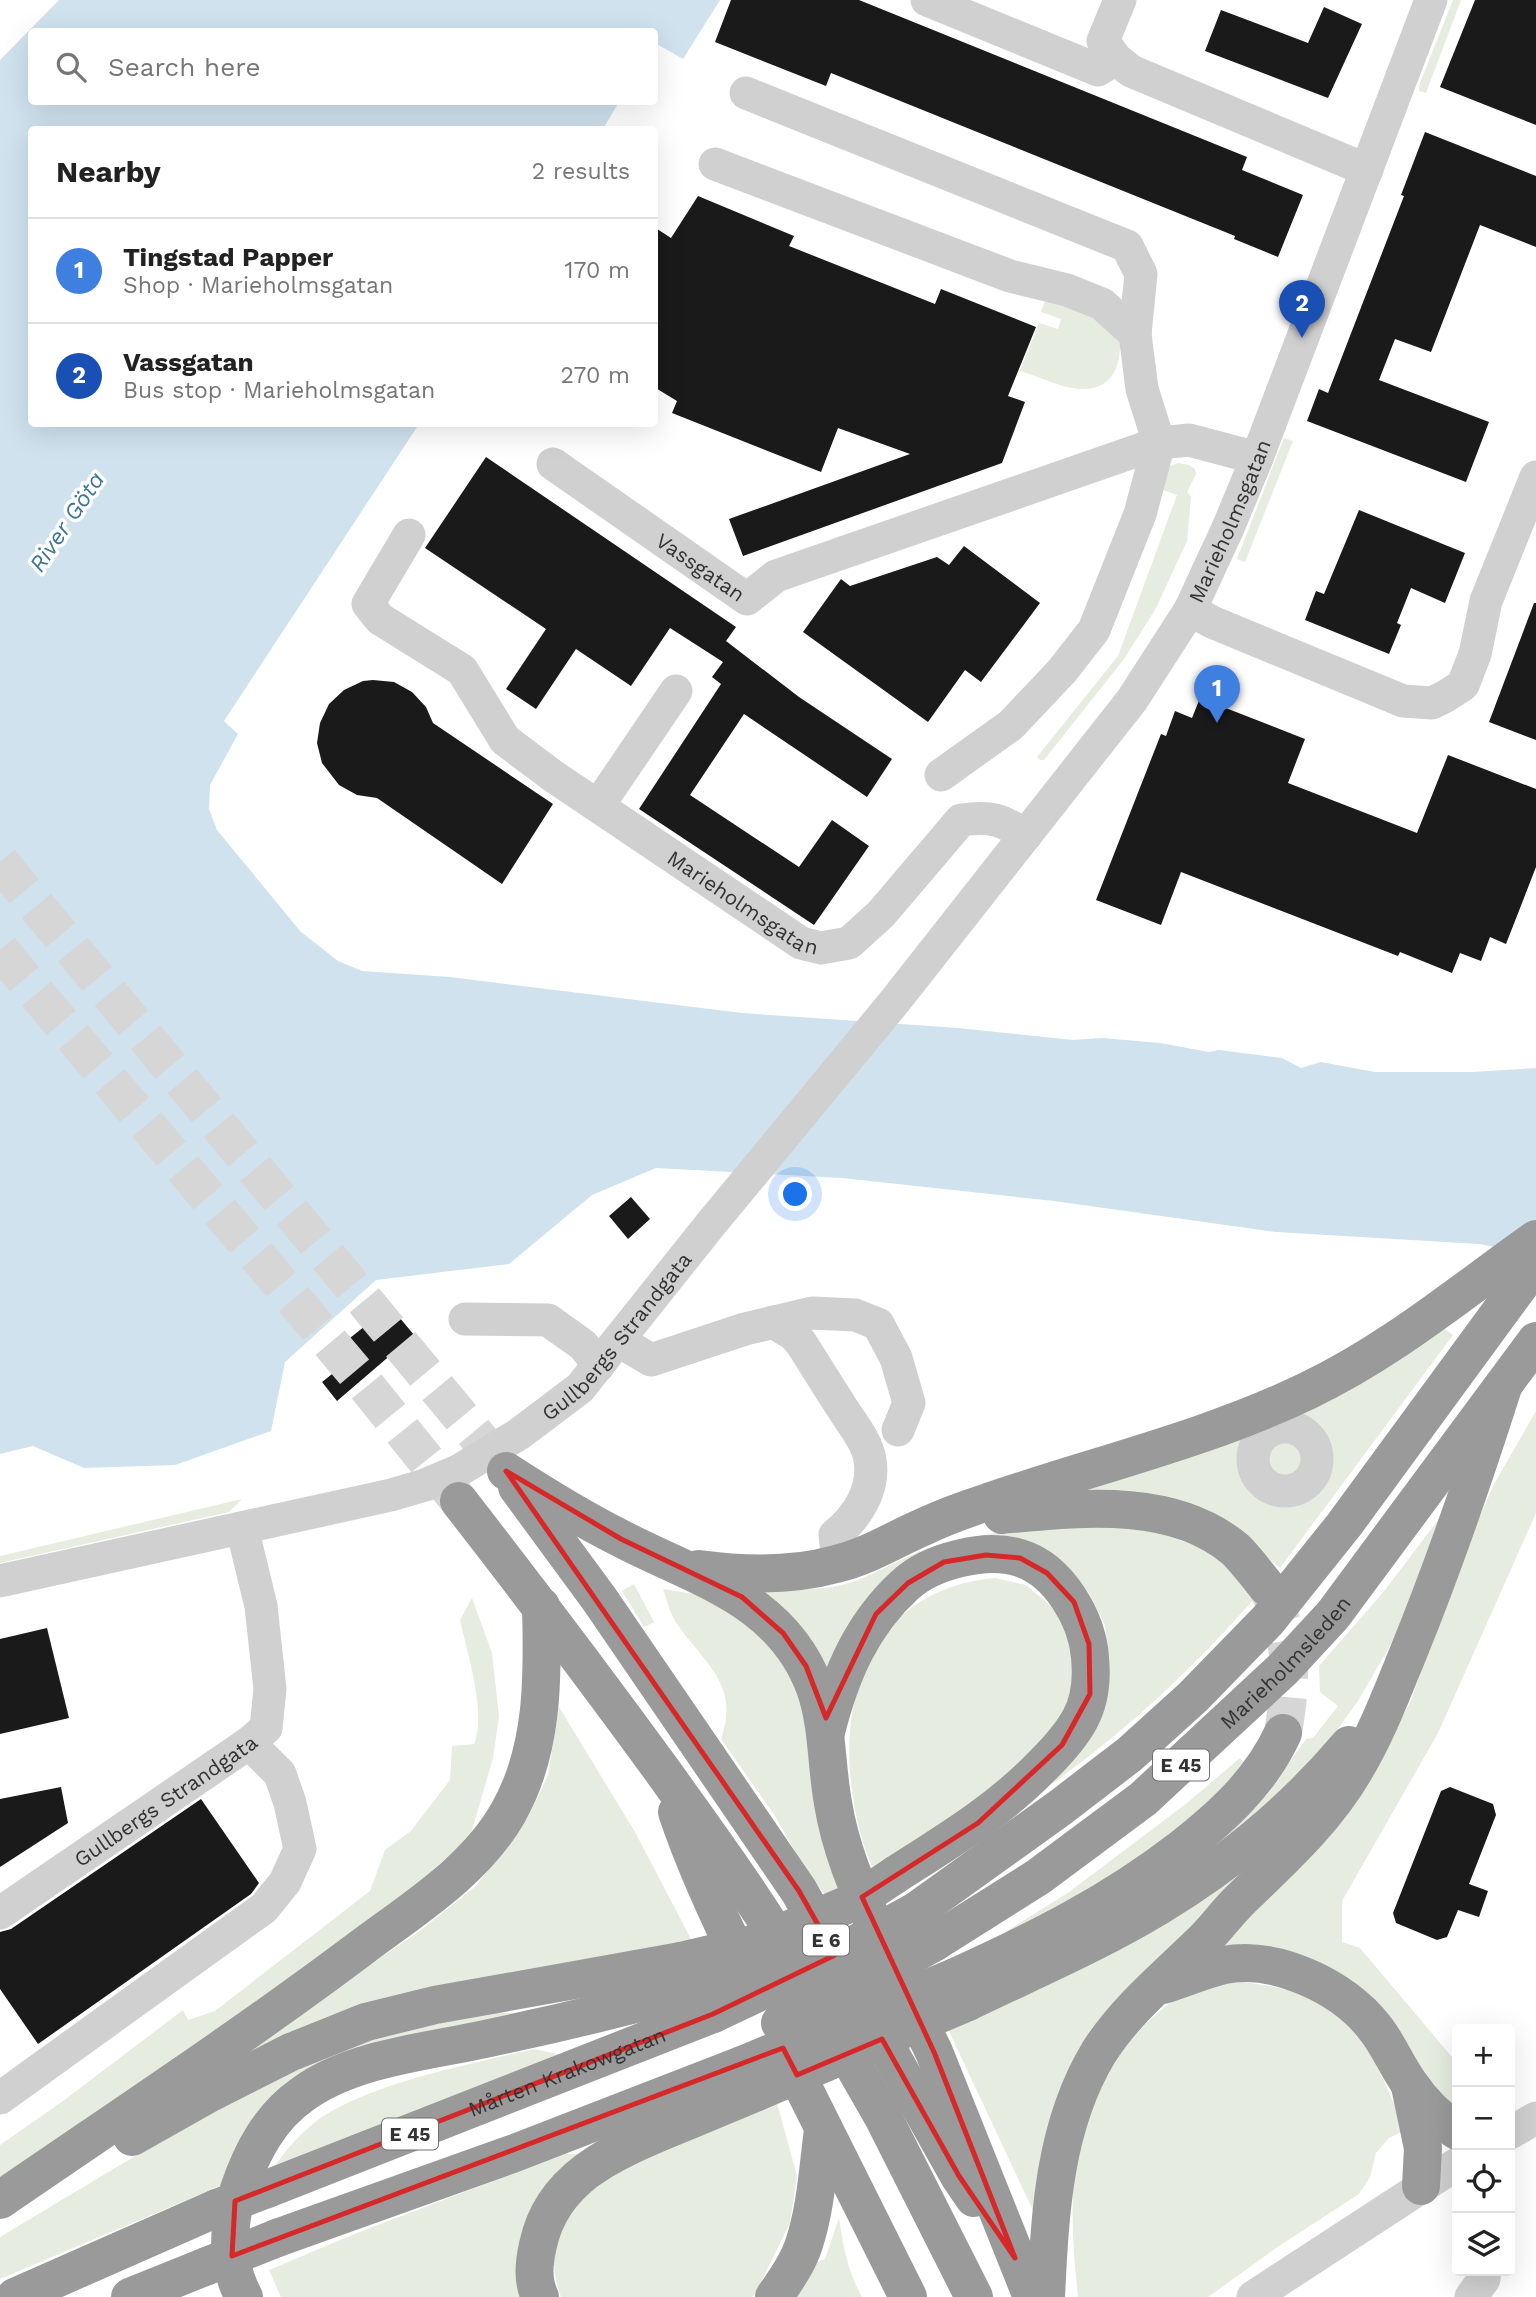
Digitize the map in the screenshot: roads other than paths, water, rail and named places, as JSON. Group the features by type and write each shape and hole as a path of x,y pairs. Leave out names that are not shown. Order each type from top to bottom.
{"highway":[{"path":"683,1567 709,1571 787,1572 838,1564 988,1502 1206,1433 1264,1422 1310,1390 1367,1359 1529,1252"},
{"name":"Marieholmsleden","path":"913,1906 956,1880 1051,1814 1130,1754 1194,1697 1268,1620 1344,1524 1529,1252"},
{"name":"Marieholmsleden","path":"913,1906 1038,1877 1143,1799 1274,1678 1333,1615 1536,1341"},
{"path":"1046,2297 1054,2189 1070,2115 1079,2091 1100,2051 1135,2008 1329,1810 1355,1770 1389,1698 1466,1500 1503,1387"},
{"name":"E 6","path":"683,1567 621,1539 557,1505 506,1471 600,1600 799,1891 959,2176 1015,2258 1032,2297"},
{"name":"E 6","path":"459,1501 541,1606 757,1902 883,2117 974,2297"},
{"path":"925,1526 993,1515 1052,1510 1102,1509 1149,1513 1182,1520 1212,1533 1237,1551 1267,1587"},
{"path":"540,2297 535,2287 534,2269 541,2229 560,2196 577,2176 623,2148 720,2028 779,1961 913,1906 978,1823 1017,1792 1062,1745 1080,1719 1090,1695 1089,1644 1074,1602 1047,1573 1020,1558 986,1555 944,1562 908,1583 876,1614 849,1661 834,1698 825,1734"},
{"path":"683,1567 742,1597 783,1633 806,1666 816,1691 825,1734 833,1806 848,1860 866,1906 934,2052 1015,2258"},
{"path":"0,2200 280,2009 464,1868 507,1815 528,1768 540,1704 541,1606"},
{"path":"0,2211 210,2093 291,2052 366,2022 463,2000 720,2028 962,1989 1137,1918 1214,1869 1261,1834 1305,1793 1389,1698"},
{"path":"962,1989 1033,1941 1070,1922 1150,1872 1201,1833 1238,1800 1263,1769 1283,1733"},
{"path":"664,1773 688,1845 717,1914 908,2297"},
{"name":"Mårten Krakowgatan","path":"15,2297 217,2208 267,2189 720,2028 837,1996 913,1906"},
{"path":"1154,1988 1226,1965 1266,1967 1310,1977 1330,1988 1375,2027 1409,2084 1442,2121 1449,2165"},
{"path":"244,2297 239,2288 230,2243 230,2221 236,2198 256,2145 277,2117 304,2093 379,2060 604,2013 720,2028"},
{"name":"Mårten Krakowgatan","path":"130,2297 277,2238 457,2152 603,2100 720,2028"},
{"path":"1409,2084 1423,2148 1449,2165"},
{"path":"774,2297 804,2247 812,2214 823,2130"}],"street":[{"path":"927,0 1098,70 1116,59"},
{"path":"1120,0 1103,41 1116,59 1131,71 1367,170"},
{"name":"Marieholmsgatan","path":"895,1001 1132,700 1190,610 1257,458 1431,0"},
{"path":"746,93 1126,246 1141,274 1135,334 1142,389 1159,443 1140,514 1094,630 1062,671 1011,725 941,775"},
{"path":"715,164 1010,276 1067,290 1102,304 1135,334"},
{"name":"Vassgatan","path":"553,464 747,599 776,576 1159,443 1189,440 1257,458"},
{"path":"1190,610 1212,622 1403,701 1432,703 1463,685 1475,654 1486,601 1536,477"},
{"name":"Marieholmsgatan","path":"409,535 368,604 380,619 462,670 505,740 553,776 801,943 821,948 849,943 881,914 961,820 986,816 1003,821 1026,835"},
{"path":"598,806 676,691"},
{"name":"Gullbergs Strandgata","path":"0,1581 391,1495 458,1471 519,1433 580,1388 895,1001"},
{"path":"465,1319 548,1320 583,1345 609,1353 651,1360 746,1329 812,1313 855,1315 878,1324 896,1358 909,1403 898,1430"},
{"path":"773,1322 793,1334 801,1343 861,1437 870,1459 870,1480 863,1504 850,1523 835,1535 838,1564"},
{"name":"Gullbergs Strandgata","path":"0,1913 249,1743 266,1728 270,1689 261,1606 242,1528"},
{"path":"0,2098 264,1908 285,1882 300,1849 290,1803 280,1774 249,1743"},
{"path":"1515,2130 1536,2118"},
{"path":"1253,2297 1449,2165"},
{"path":"1471,2297 1484,2276"}],"water":[{"path":"59,0 720,0 683,59 658,45 658,28 31,28"},
{"name":"River Göta","path":"28,32 28,105 617,105 605,126 28,126 28,427 417,427 224,721 238,734 210,785 209,809 217,830 301,932 338,961 362,971 450,977 742,1013 958,1028 1073,1040 1102,1038 1160,1043 1209,1052 1219,1050 1282,1058 1301,1068 1321,1062 1375,1072 1472,1072 1536,1068 1536,1255 1479,1244 1276,1232 1054,1201 842,1178 656,1168 592,1195 509,1264 376,1280 285,1362 271,1431 175,1465 84,1468 33,1446 0,1454 0,60"}],"tunnel":[{"path":"0,862 506,1471"},
{"path":"0,950 359,1377 459,1501"},
{"path":"1267,1587 1282,1624 1288,1659 1288,1694 1283,1733"}],"place":[{"name":"Vassgatan","path":"1302,338"},
{"name":"Tingstad Papper","path":"1217,723"}]}
